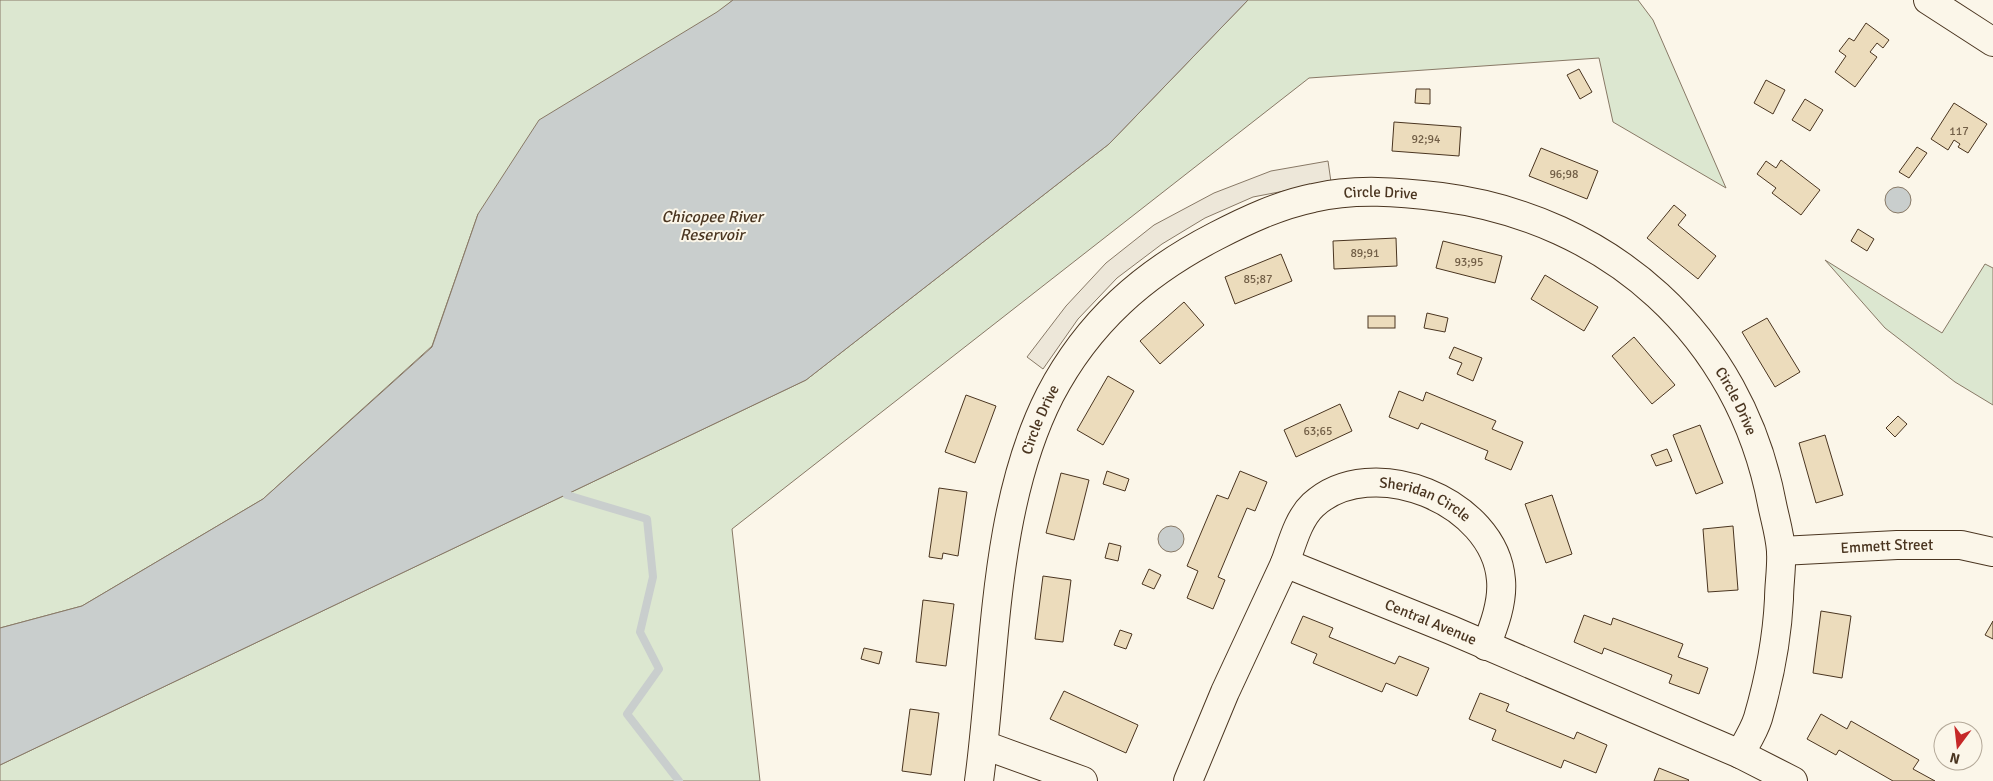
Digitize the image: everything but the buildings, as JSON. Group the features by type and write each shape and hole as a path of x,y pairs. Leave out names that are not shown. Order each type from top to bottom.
{"street":[{"path":"1928,0 1993,42"},
{"name":"Circle Drive","path":"979,781 1008,525 1016,488 1037,424 1068,364 1088,335 1111,309 1139,284 1171,261 1240,223 1277,208 1316,197 1352,192 1389,192 1493,206 1526,216 1560,230 1593,247 1624,267 1655,292 1707,350 1728,383 1746,418 1760,453 1769,485 1781,551 1778,625 1766,686 1757,722 1740,754"},
{"name":"Sheridan Circle","path":"1285,563 1300,523 1311,506 1331,491 1357,483 1387,483 1418,490 1464,515 1478,528 1497,561 1501,579 1501,596 1486,646"},
{"name":"Emmett Street","path":"1781,551 1897,545 1961,545 1993,552"},
{"path":"1188,781 1225,692 1285,563"},
{"name":"Central Avenue","path":"1285,563 1740,754 1793,781"},
{"path":"984,745 1082,781"}],"green space":[{"path":"0,0 733,0 478,214 432,346 263,499 82,606 0,628"},
{"path":"1248,0 1638,0 1653,20 1726,188 1613,122 1599,58 1309,78 732,529 760,781 0,781 0,765 806,380 1109,144"},
{"path":"1825,260 1942,333 1985,264 1993,268 1993,405 1955,382 1885,328"}],"shaded area":[{"path":"1328,161 1331,182 1253,197 1205,218 1162,244 1117,278 1078,319 1043,369 1027,357 1066,306 1106,263 1154,225 1214,193 1271,171"}],"water":[{"name":"Chicopee River Reservoir","path":"733,0 1248,0 1109,144 806,380 0,765 0,628 82,606 263,499 432,347 478,214 539,120 717,12"},
{"path":"1898,187 1907,191 1911,200 1907,209 1898,213 1889,209 1885,200 1889,191"},
{"path":"1171,526 1180,530 1184,539 1180,548 1171,552 1162,548 1158,539 1162,530"}],"waterway":[{"path":"567,495 647,519 653,577 640,632 659,669 627,714 679,781"}]}
